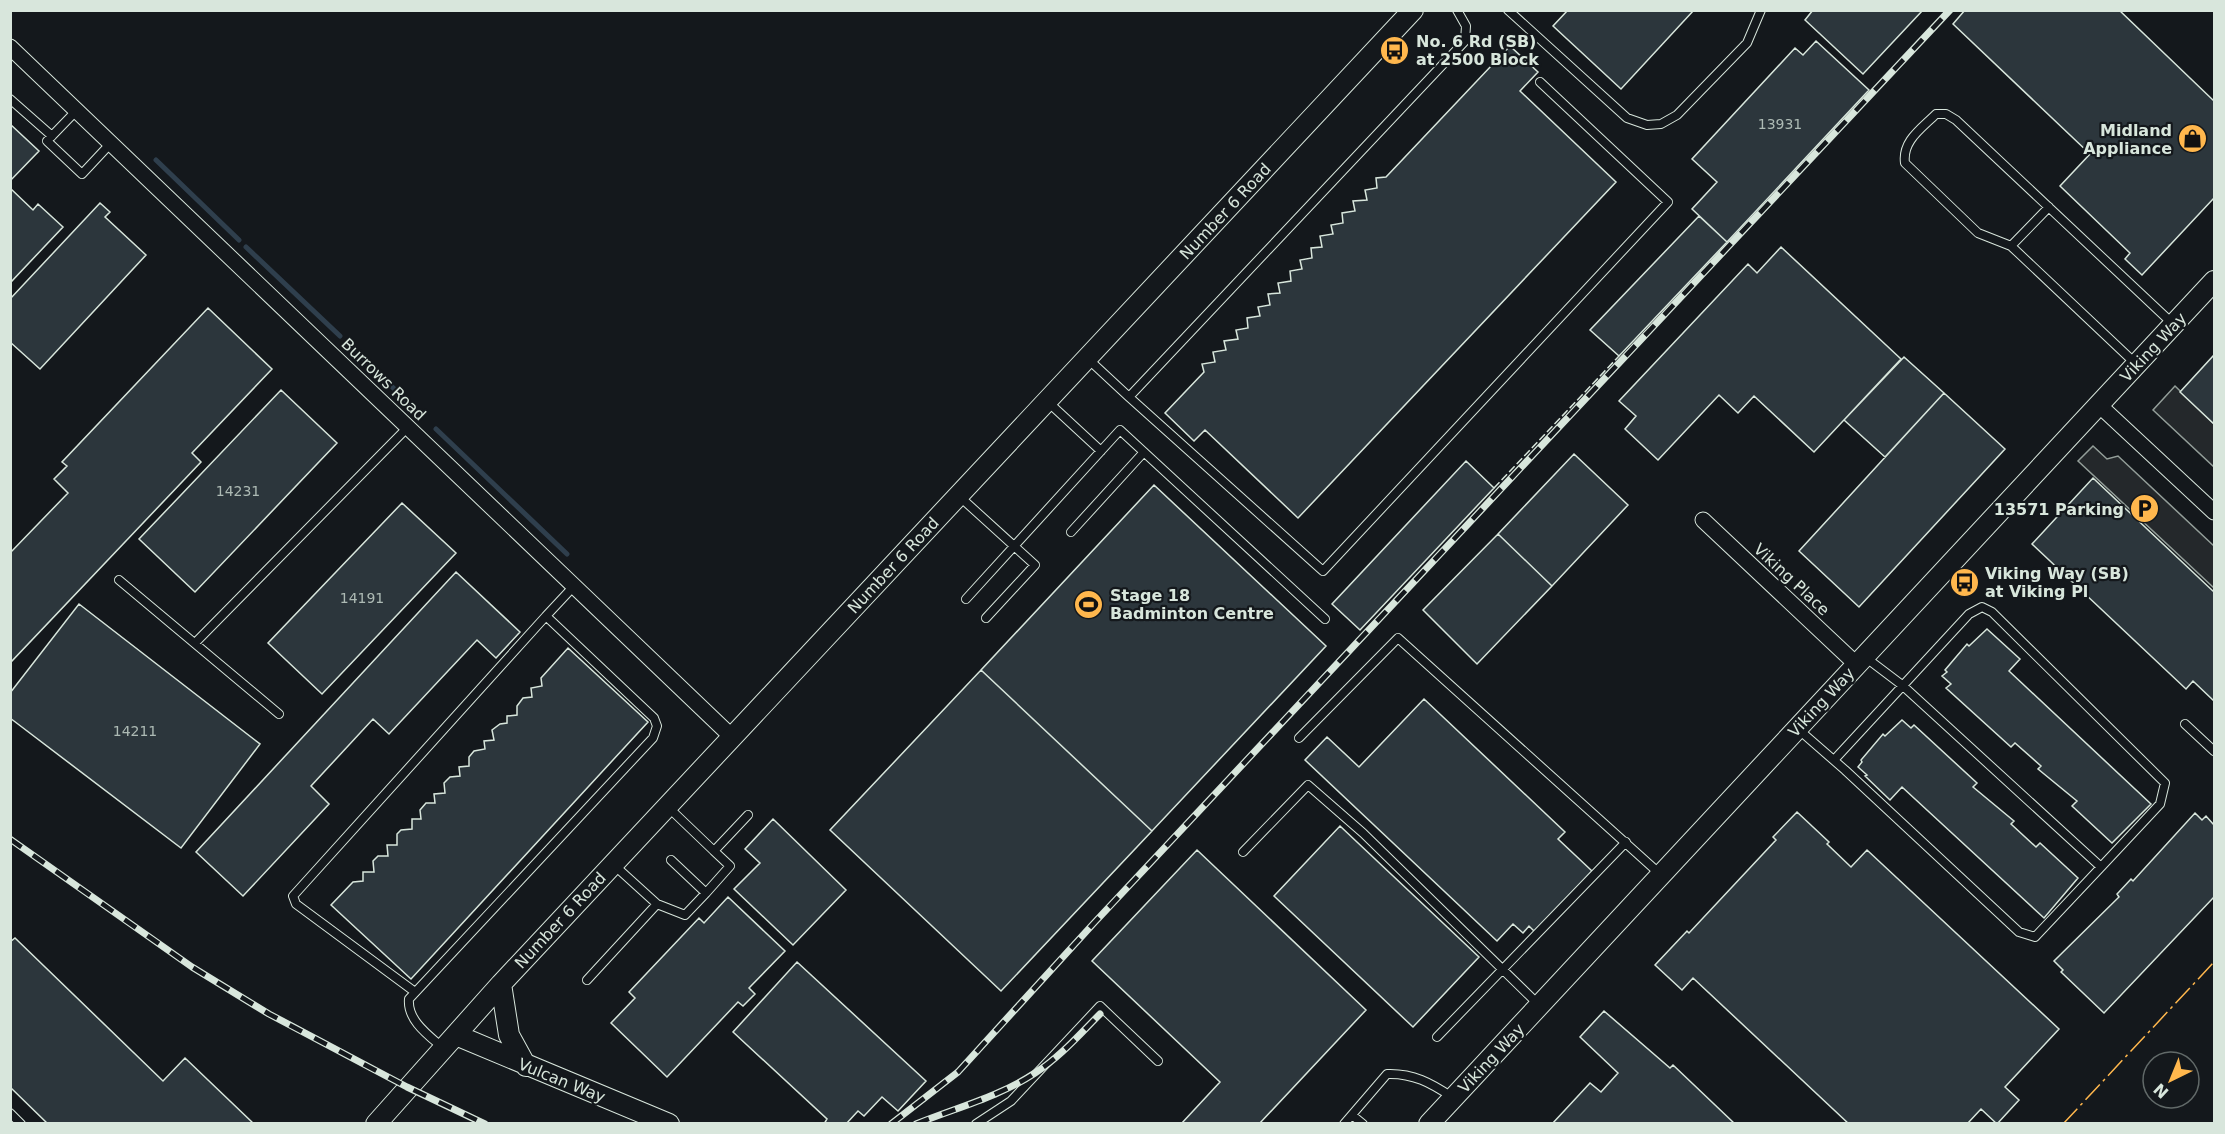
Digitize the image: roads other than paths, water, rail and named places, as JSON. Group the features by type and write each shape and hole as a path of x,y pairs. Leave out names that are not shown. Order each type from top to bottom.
{"street":[{"name":"Number 6 Road","path":"376,1124 501,984 1413,10"},
{"name":"Burrows Road","path":"10,47 732,737"},
{"name":"Viking Way","path":"1430,1124 2214,281"},
{"path":"2099,405 2214,513"},
{"name":"Viking Place","path":"1703,520 1860,660"},
{"path":"501,984 509,1035 526,1066"},
{"name":"Vulcan Way","path":"449,1042 526,1066 669,1124"}],"lane":[{"path":"1129,397 1465,41 1466,26 1457,10"},
{"path":"1508,10 1627,118 1647,125 1661,124 1677,115 1747,43 1761,10"},
{"path":"1088,358 1323,571 1668,202 1540,82"},
{"path":"10,99 52,136"},
{"path":"77,110 47,141 82,174 111,143"},
{"path":"2137,364 2012,246 1978,233 1905,163 1903,150 1907,143 1936,114 1946,114 1956,120 2174,325"},
{"path":"2012,246 2049,207"},
{"path":"1047,401 1101,451"},
{"path":"195,643 408,427"},
{"path":"966,599 1120,430 1325,620"},
{"path":"1071,531 1144,452"},
{"path":"958,495 1035,565 986,618"},
{"path":"120,580 279,714"},
{"path":"415,992 296,904 293,896 574,586"},
{"path":"1796,728 1834,760 2019,932 2035,937 2160,804 2165,783 1992,612 1982,607 1969,614 1834,760"},
{"path":"449,1042 417,1023 408,1008 409,999 582,816 652,738 657,726 654,718 546,616"},
{"path":"1299,738 1398,638 1661,875"},
{"path":"1860,660 1902,685 2101,867"},
{"path":"2185,724 2214,751"},
{"path":"1243,852 1308,785 1363,833 1540,1006"},
{"path":"613,864 657,904 686,915 730,866 667,806"},
{"path":"714,851 748,815"},
{"path":"1437,1036 1626,842"},
{"path":"671,860 706,893"},
{"path":"587,980 657,904"},
{"path":"976,1124 1011,1101 1100,1006 1158,1061"},
{"path":"1344,1124 1387,1074 1405,1073 1430,1083 1454,1098"},
{"path":"10,1113 21,1124"},
{"path":"1352,1115 1363,1124"}],"waterway":[{"path":"156,160 239,240"},
{"path":"246,247 340,336"},
{"path":"353,349 413,407"},
{"path":"436,429 567,554"}],"railway":[{"path":"891,1124 958,1072 1094,923 1950,10"},
{"path":"10,839 192,967 269,1014 407,1087 485,1124"},
{"path":"916,1124 1007,1089 1035,1073 1053,1060 1100,1014"}],"place":[{"name":"No. 6 Rd (SB) at 2500 Block","path":"1395,50"},
{"name":"Midland Appliance","path":"2193,139"},
{"name":"13571 Parking","path":"2145,509"},
{"name":"Viking Way (SB) at Viking Pl","path":"1964,582"},
{"name":"Stage 18 Badminton Centre","path":"1089,604"}]}
